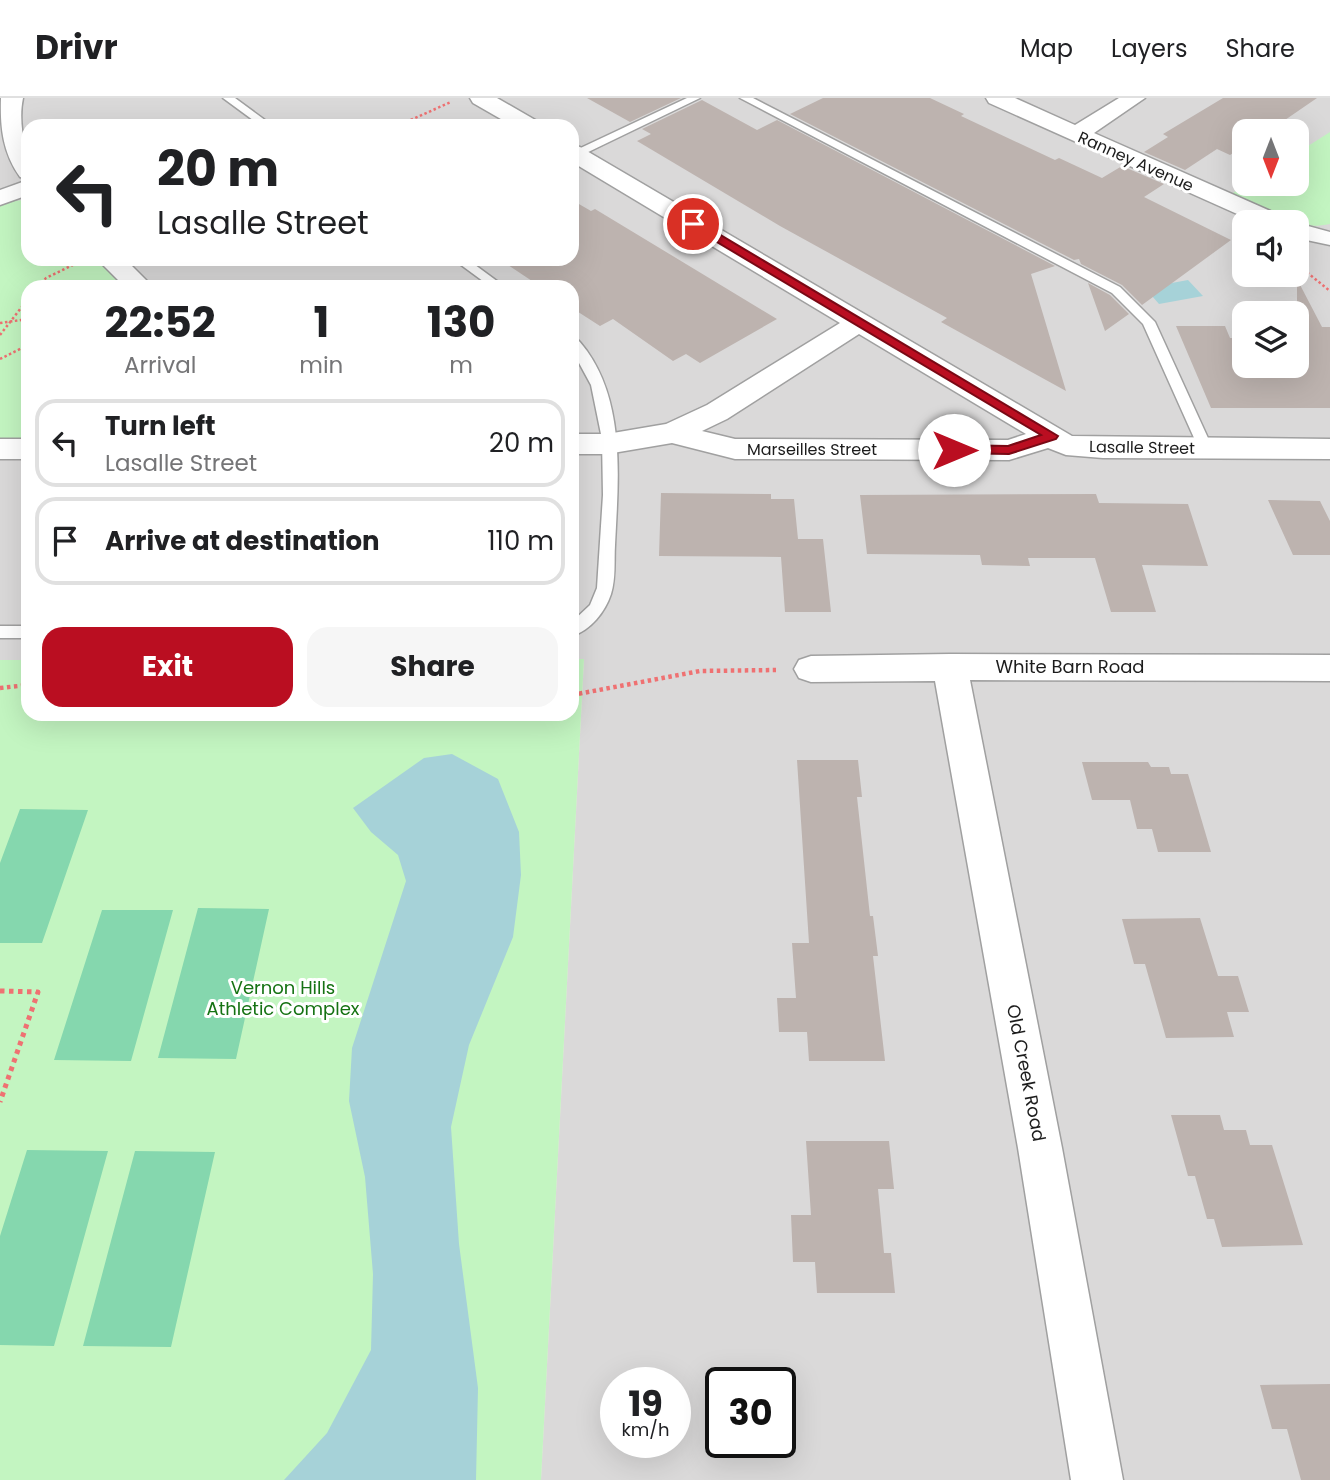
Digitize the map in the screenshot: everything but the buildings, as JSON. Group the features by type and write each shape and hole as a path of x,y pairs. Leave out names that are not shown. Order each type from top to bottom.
{"street":[{"path":"12,98 7,117 15,152 21,162"},
{"path":"481,98 517,119"},
{"name":"Ranney Avenue","path":"998,98 1248,210"},
{"path":"1076,134 1134,98"},
{"name":"Lasalle Street","path":"579,156 1066,445 1330,449"},
{"path":"0,198 21,190"},
{"path":"1309,235 1329,244"},
{"path":"118,266 132,280"},
{"path":"672,433 717,412 860,322"},
{"name":"Marseilles Street","path":"579,444 607,444 672,433 735,449 1009,450 1052,436"},
{"path":"0,449 21,449"},
{"name":"Old Creek Road","path":"950,667 1037,1134 1097,1480"},
{"name":"White Barn Road","path":"811,669 1330,668"}],"lane":[{"path":"228,98 258,119"},
{"path":"579,151 695,98"},
{"path":"746,98 1116,289 1149,322 1206,449"},
{"path":"469,266 489,280"},
{"path":"579,351 589,366 608,417 607,444 612,472 603,597 592,616 579,625"},
{"path":"0,632 21,632"}],"path":[{"path":"413,119 461,98"},
{"path":"44,280 72,266"},
{"path":"1309,275 1330,291"},
{"path":"0,335 21,309"},
{"path":"0,323 21,320"},
{"path":"0,359 21,348"},
{"path":"579,694 700,671 811,669"},
{"path":"0,688 21,686"},
{"path":"0,991 38,992 0,1102"}],"shaded area":[{"path":"0,98 1330,98 1330,1480 541,1480 584,659 579,659 579,280 21,280 21,660 0,660"}],"green space":[{"path":"1330,132 1330,224 1309,225 1309,210 1258,210 1228,196 1232,193 1232,196 1309,196 1309,145"},
{"path":"21,200 21,266 111,266 126,280 21,280 21,438 0,438 0,205"},
{"name":"Vernon Hills Athletic Complex","path":"579,659 584,659 541,1480 0,1480 0,660 21,660 21,721 579,721"},
{"path":"20,809 88,810 42,943 0,943 0,863"},
{"path":"198,908 269,909 236,1059 158,1058"},
{"path":"102,910 173,910 131,1061 54,1060"},
{"path":"27,1150 108,1151 54,1346 0,1345 0,1236"},
{"path":"135,1151 215,1152 171,1347 83,1346"}],"water":[{"path":"1188,280 1203,296 1159,304 1145,288"},
{"path":"452,754 498,779 519,832 521,875 513,937 469,1045 451,1127 459,1244 478,1388 476,1480 284,1480 327,1433 371,1350 373,1274 365,1177 349,1101 352,1048 406,881 398,855 371,832 353,808 424,758"}],"route":[{"path":"693,224 1052,436 1009,450 954,450"}]}
